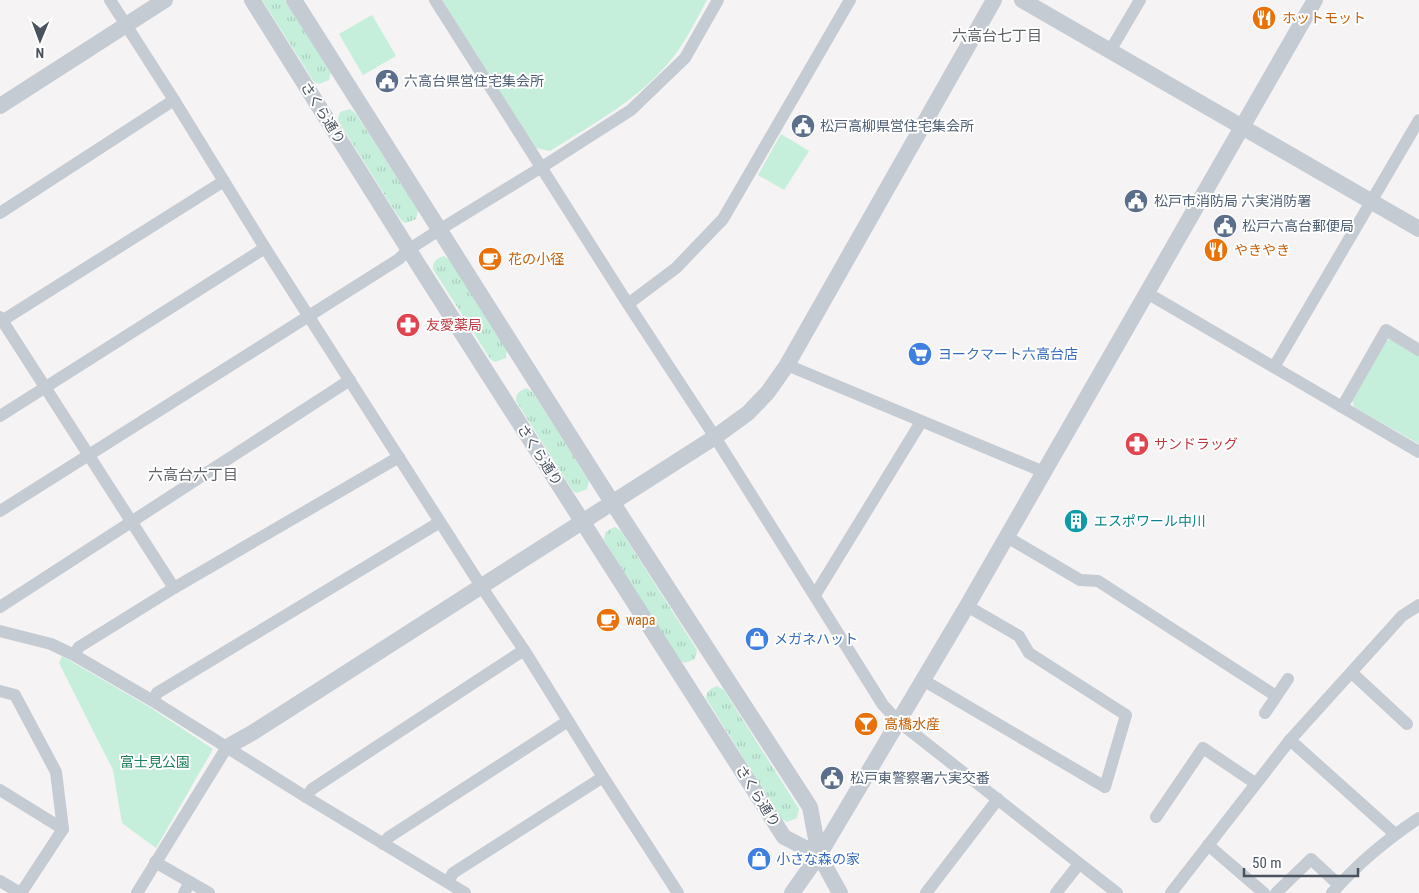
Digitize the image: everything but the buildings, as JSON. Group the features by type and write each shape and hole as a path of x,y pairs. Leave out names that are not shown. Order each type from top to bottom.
{"street":[{"path":"110,0 265,248 678,893"},
{"path":"0,106 165,0"},
{"name":"さくら通り","path":"252,0 408,250 583,520 784,837 819,855"},
{"path":"294,0 612,502 810,807 819,855 840,893"},
{"path":"435,0 884,705 899,722 1117,893"},
{"path":"0,511 309,314 399,259 408,250 439,230 631,110 685,58 718,0"},
{"path":"628,304 676,268 723,219 850,0"},
{"path":"137,893 227,747 252,734 715,437 748,413 768,392 788,366 994,0"},
{"path":"1022,0 1419,229"},
{"path":"1110,51 1140,0"},
{"path":"792,893 819,855 968,606 1315,0"},
{"path":"0,213 174,100"},
{"path":"1274,367 1419,120"},
{"path":"174,588 1,320 224,180"},
{"path":"0,416 265,248"},
{"path":"1147,293 1419,452"},
{"path":"1342,407 1386,330 1419,350"},
{"path":"788,366 1044,472"},
{"path":"0,607 350,380"},
{"path":"815,595 921,422"},
{"path":"74,655 79,647 174,588 399,457"},
{"path":"152,700 157,693 440,522"},
{"path":"1007,537 1080,580 1098,581 1276,696"},
{"path":"1171,893 1290,740 1402,616 1419,604"},
{"path":"923,680 1105,787 1126,715 1029,653 1020,636 968,606"},
{"path":"0,631 51,644 74,655 152,700 306,797 465,893"},
{"path":"306,797 312,789 524,650"},
{"path":"1352,673 1407,724"},
{"path":"1265,713 1288,679"},
{"path":"0,691 15,695 56,772 63,829 21,893 0,881"},
{"path":"383,844 389,837 568,721"},
{"path":"1290,740 1395,834"},
{"path":"1156,817 1203,748 1256,783"},
{"path":"448,882 454,872 603,777"},
{"path":"0,790 63,829"},
{"path":"926,893 998,799"},
{"path":"1276,893 1311,858 1336,889 1356,866 1395,834 1419,818"},
{"path":"1208,845 1264,893"},
{"path":"155,862 187,888 210,893"},
{"path":"1056,893 1079,864"}],"green space":[{"path":"262,0 285,0 331,72 329,80 319,84 314,82"},
{"path":"442,0 707,0 679,49 647,85 600,120 550,151 536,148"},
{"path":"372,15 396,56 363,75 339,34"},
{"path":"350,109 356,114 418,210 416,219 406,223 402,221 339,122 340,112"},
{"path":"781,134 809,151 784,190 758,175"},
{"path":"444,256 450,260 507,349 506,358 495,362 491,360 433,269 436,261"},
{"path":"1393,339 1419,354 1419,444 1354,407 1352,400 1383,341"},
{"path":"527,388 533,393 589,481 587,489 577,493 573,491 516,401 518,393"},
{"path":"615,527 621,531 697,650 695,659 685,663 680,661 604,540 607,531"},
{"name":"富士見公園","path":"62,656 151,708 213,749 156,848 122,823 113,770 59,663"},
{"path":"717,686 724,690 799,809 797,818 787,822 782,819 706,698 709,690"}],"place":[{"name":"ホットモット","path":"1264,18"},
{"name":"六高台県営住宅集会所","path":"387,81"},
{"name":"松戸高柳県営住宅集会所","path":"803,126"},
{"name":"松戸市消防局 六実消防署","path":"1136,201"},
{"name":"松戸六高台郵便局","path":"1225,226"},
{"name":"やきやき","path":"1216,250"},
{"name":"花の小径","path":"490,259"},
{"name":"友愛薬局","path":"408,325"},
{"name":"ヨークマート六高台店","path":"920,354"},
{"name":"サンドラッグ","path":"1137,444"},
{"name":"エスポワール中川","path":"1076,521"},
{"name":"wapa","path":"608,620"},
{"name":"メガネハット","path":"757,639"},
{"name":"高橋水産","path":"866,724"},
{"name":"松戸東警察署六実交番","path":"832,778"},
{"name":"小さな森の家","path":"759,859"}],"district":[{"name":"六高台七丁目","path":"997,36"},
{"name":"六高台六丁目","path":"193,475"}]}
